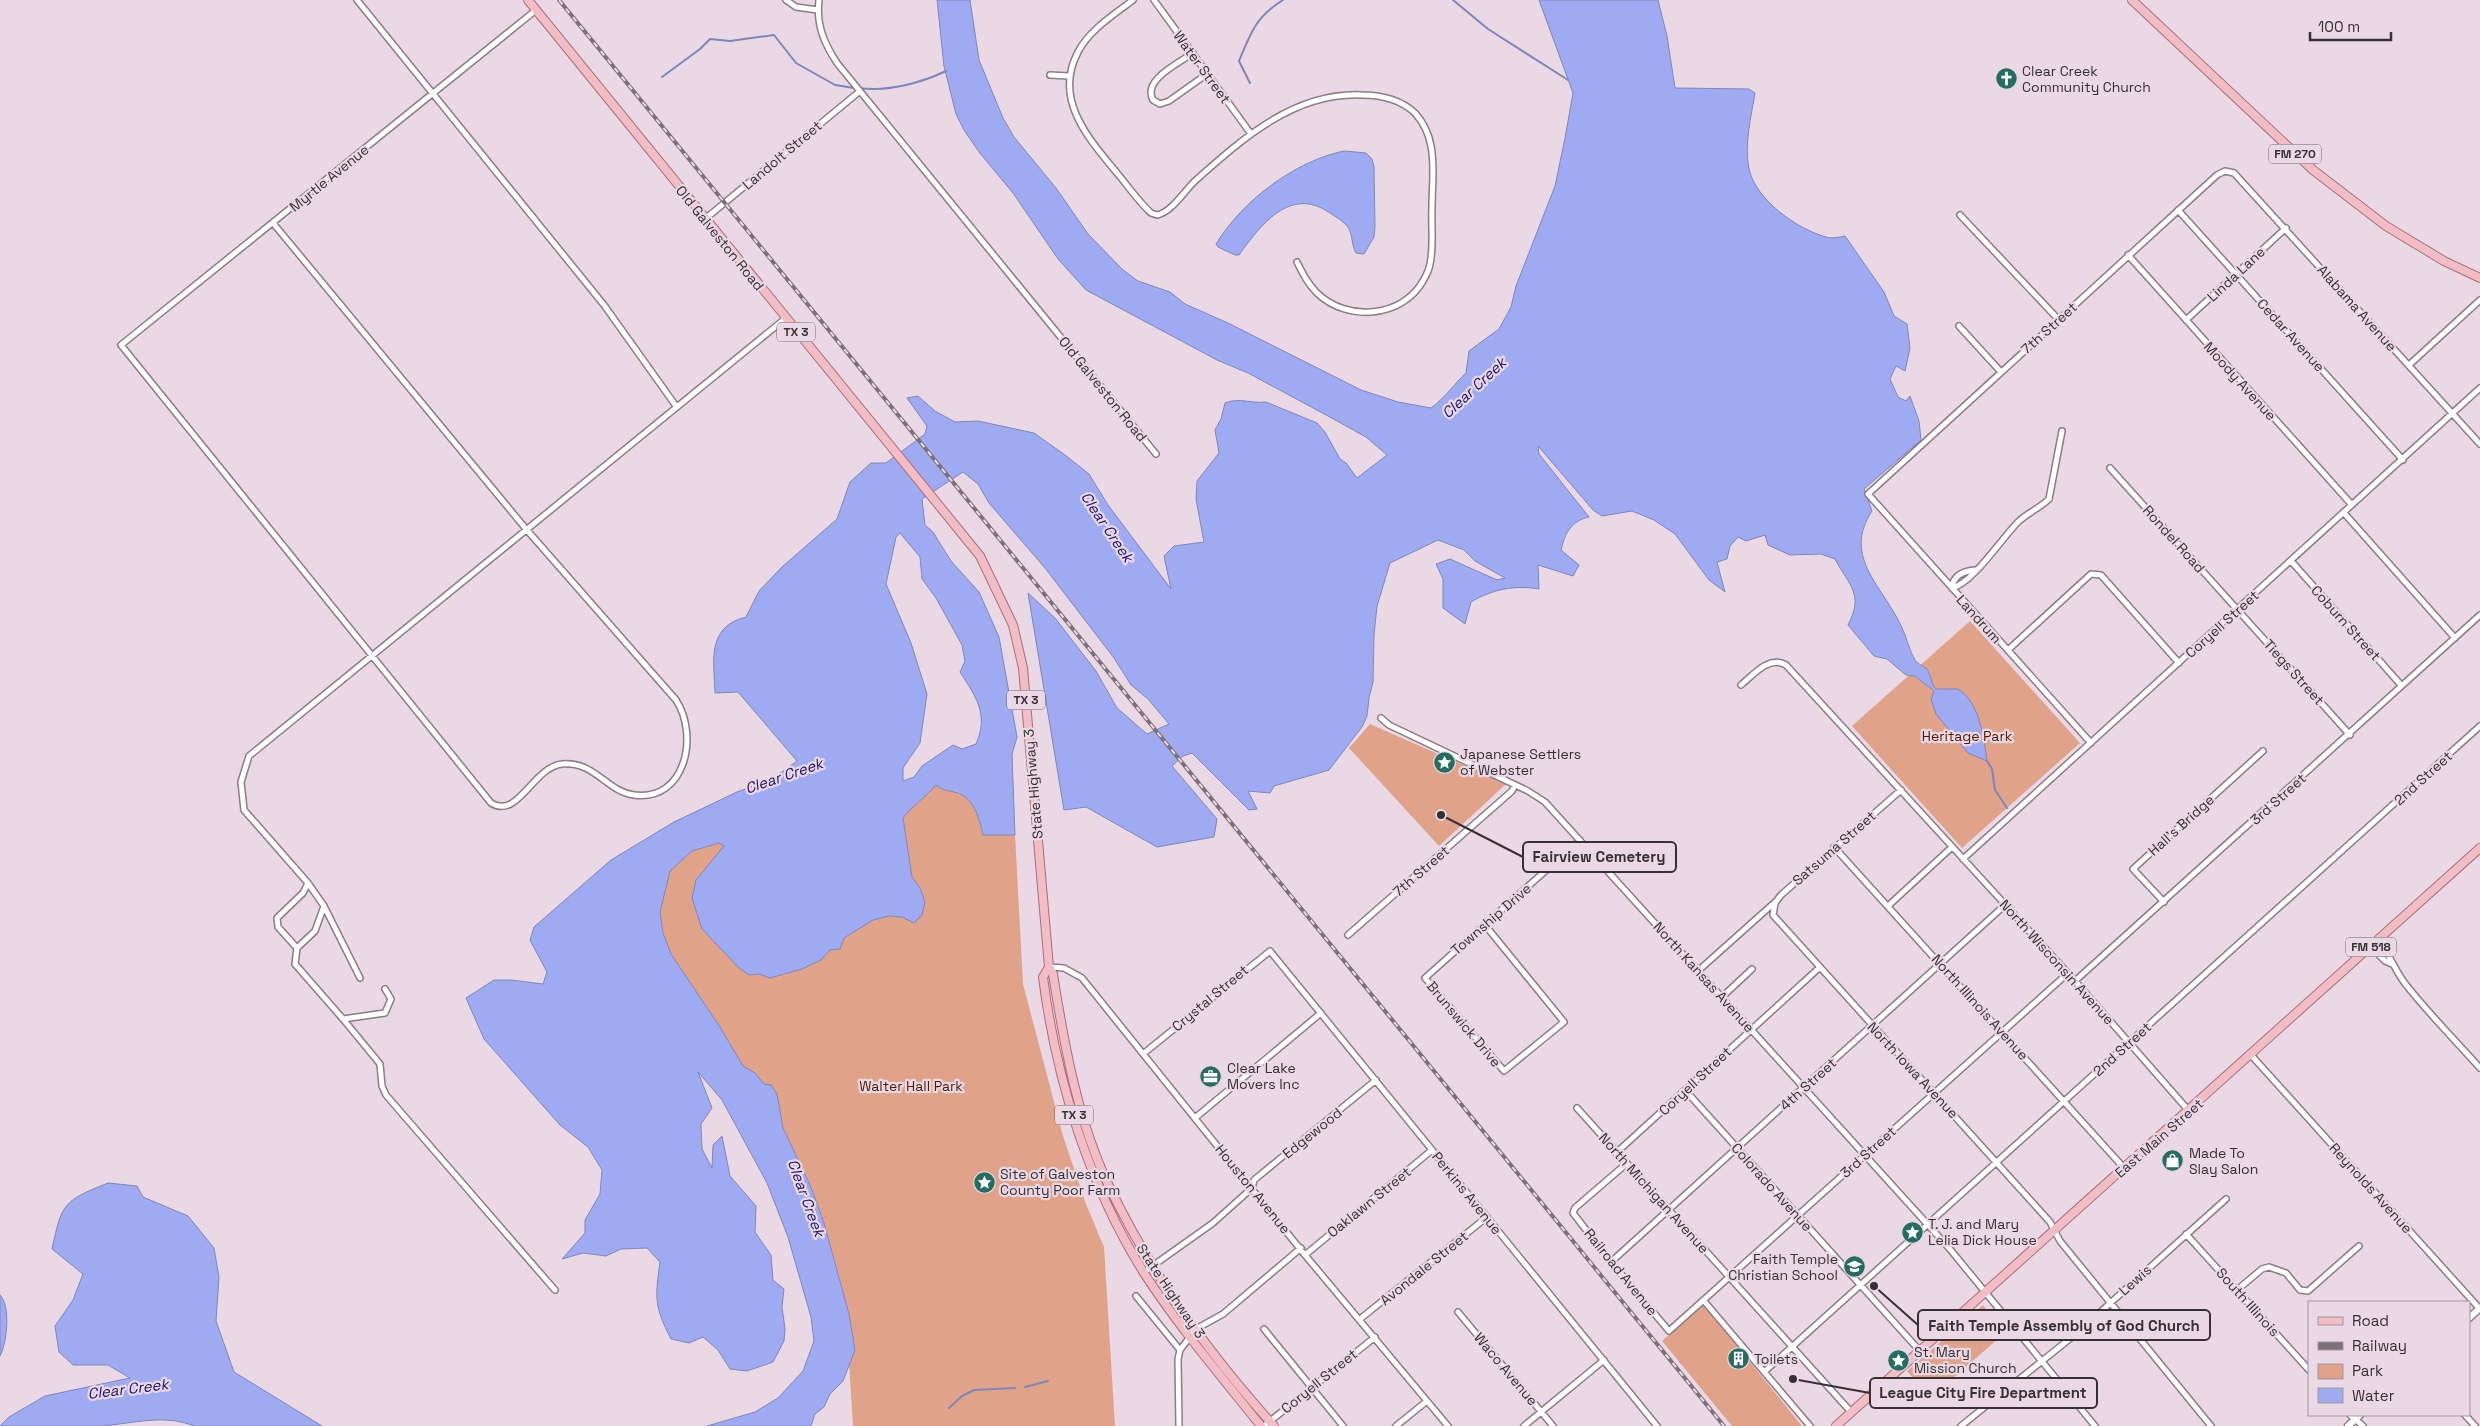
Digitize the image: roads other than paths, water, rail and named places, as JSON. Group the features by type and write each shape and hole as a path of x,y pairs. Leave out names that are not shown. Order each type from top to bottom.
{"main road":[{"name":"Old Galveston Road","path":"528,0 913,475"},
{"name":"FM 270","path":"2132,0 2280,141 2330,184 2386,226 2444,261 2480,278"},
{"name":"State Highway 3","path":"913,475 980,556 1013,625 1024,668 1049,968 1053,974 1066,1052 1085,1122 1108,1185 1152,1267 1267,1425"},
{"name":"East Main Street","path":"1836,1426 1918,1350 2189,1111 2480,848"},
{"name":"State Highway 3","path":"1049,968 1043,978 1056,1055 1076,1125 1100,1189 1144,1272 1189,1337 1267,1425"}],"street":[{"path":"357,0 604,306 676,406"},
{"path":"786,0 796,7 818,10"},
{"name":"Old Galveston Road","path":"819,0 820,33 827,48 1156,454"},
{"path":"1134,0 1093,33 1078,51 1069,76 1070,95 1074,113 1087,137 1148,210 1157,215 1166,211 1190,186 1251,134 1288,110 1322,98 1348,94 1373,95 1400,103 1415,114 1428,135 1432,159 1431,254 1428,272 1416,291 1396,306 1382,310 1356,312 1330,303 1318,294 1304,278 1297,262"},
{"name":"Water Street","path":"1154,0 1251,134"},
{"name":"Myrtle Avenue","path":"372,654 122,345 536,10"},
{"path":"1193,53 1154,81 1150,90 1153,100 1160,104 1169,101 1207,74"},
{"path":"1050,75 1069,76"},
{"name":"Landolt Street","path":"705,219 860,91"},
{"name":"7th Street","path":"1868,494 2221,172 2234,173"},
{"name":"Alabama Avenue","path":"2234,173 2286,228 2480,444"},
{"name":"Cedar Avenue","path":"2178,210 2403,460"},
{"path":"1960,215 2058,319"},
{"path":"273,223 526,529 680,706 688,727 688,749 681,769 667,786 650,794 631,795 619,790 605,778 585,767 563,764 542,773 512,804 504,807 495,806 488,800 372,654"},
{"name":"Linda Lane","path":"2186,320 2286,228"},
{"name":"Moody Avenue","path":"2128,256 2352,505"},
{"path":"2410,365 2480,300"},
{"path":"360,978 324,906 308,883 244,810 241,782 249,756 786,318"},
{"path":"1959,326 2001,372"},
{"name":"Coryell Street","path":"1963,859 2480,388"},
{"path":"1975,570 1965,571 1958,575 1952,581 1952,588 1959,586 1975,570 2018,521 2049,499 2062,432"},
{"name":"Rondel Road","path":"2110,468 2238,610"},
{"name":"Landrum","path":"1868,494 2091,743"},
{"path":"2344,513 2455,638"},
{"name":"Coburn Street","path":"2291,561 2401,685"},
{"path":"2008,650 2091,574 2096,573 2101,575 2179,663"},
{"name":"Tiegs Street","path":"2238,610 2350,735"},
{"name":"3rd Street","path":"2075,981 2350,735 2401,685 2480,615"},
{"path":"1741,685 1767,664 1777,662 1786,665 1952,847 1888,906"},
{"name":"North Kansas Avenue","path":"1381,718 1388,725 1515,785 1545,802 1927,1224 1985,1291 2095,1426"},
{"name":"2nd Street","path":"1764,1372 2480,726"},
{"name":"Hall's Bridge","path":"2164,902 2133,869 2263,751"},
{"name":"7th Street","path":"1348,935 1512,791 1515,785"},
{"name":"Satsuma Street","path":"1698,971 1775,903 1834,847 1901,790"},
{"name":"Township Drive","path":"1424,978 1580,840"},
{"name":"North Illinois Avenue","path":"1834,847 2124,1168"},
{"name":"North Wisconsin Avenue","path":"1952,847 2075,981 2189,1111"},
{"path":"308,883 303,893 277,918 278,927 296,948 296,964 380,1064 382,1086 386,1095 555,1290"},
{"name":"North Iowa Avenue","path":"1775,903 1773,910 1778,922 2050,1222 2060,1240 2211,1426"},
{"name":"4th Street","path":"1611,1262 2005,905"},
{"path":"296,948 315,931 324,906"},
{"name":"Brunswick Drive","path":"1424,978 1504,1071 1564,1022 1485,925"},
{"path":"2378,941 2391,957 2392,964 2406,986 2480,1068"},
{"path":"2371,947 2385,961 2392,964"},
{"name":"Crystal Street","path":"1143,1054 1258,959 1270,951 1277,959"},
{"name":"Perkins Avenue","path":"1277,959 1657,1426"},
{"name":"Houston Avenue","path":"1049,968 1064,968 1082,978 1305,1254 1448,1426"},
{"name":"Coryell Street","path":"1616,1153 1819,968"},
{"path":"1722,997 1752,969"},
{"name":"3rd Street","path":"1669,1331 1731,1278 1865,1154 2067,974"},
{"path":"343,1019 385,1013 390,999 386,989"},
{"path":"1195,1118 1321,1013"},
{"name":"Reynolds Avenue","path":"2251,1055 2480,1308"},
{"name":"Edgewood","path":"1144,1272 1213,1223 1252,1188 1254,1180 1376,1080"},
{"name":"Colorado Avenue","path":"1685,1090 1918,1350"},
{"name":"North Michigan Avenue","path":"1577,1108 1851,1412"},
{"name":"Oaklawn Street","path":"1305,1254 1432,1150"},
{"name":"Railroad Avenue","path":"1626,1164 1575,1208 1574,1213 1611,1262 1669,1331"},
{"name":"Lewis","path":"1961,1426 2076,1333 2226,1199"},
{"name":"Avondale Street","path":"1360,1319 1487,1217"},
{"name":"South Illinois","path":"2186,1234 2308,1369"},
{"path":"2237,1290 2262,1269 2269,1267 2286,1273 2300,1290 2308,1291 2358,1246"},
{"path":"1179,1426 1178,1359 1180,1350 1196,1329 1223,1314 1301,1248"},
{"path":"1136,1296 1180,1350"},
{"path":"1704,1301 1810,1426"},
{"path":"2470,1317 2480,1308"},
{"name":"Waco Avenue","path":"1458,1312 1553,1426"},
{"path":"1264,1329 1343,1426"},
{"name":"Coryell Street","path":"1267,1425 1375,1337"},
{"path":"1524,1426 1604,1360"},
{"path":"1396,1426 1427,1401"},
{"path":"2348,1426 2355,1416 2363,1426"},
{"path":"2466,1416 2475,1426"}],"water":[{"name":"Clear Creek","path":"937,0 970,0 979,60 1003,118 1014,137 1056,188 1088,234 1123,270 1138,281 1170,292 1185,304 1228,323 1361,390 1398,402 1431,408 1466,373 1469,351 1499,329 1511,307 1516,286 1555,186 1573,93 1539,0 1658,0 1667,36 1675,88 1749,89 1755,93 1747,150 1749,169 1760,192 1779,212 1803,227 1828,238 1845,236 1884,292 1894,316 1907,324 1910,348 1905,371 1896,366 1890,379 1898,397 1906,401 1910,396 1919,421 1921,440 1864,489 1872,511 1864,528 1861,543 1863,558 1877,586 1895,613 1915,660 1927,669 1934,687 1936,689 1958,689 1971,703 1980,722 1987,761 1968,753 1936,714 1931,699 1934,691 1915,676 1906,675 1887,659 1874,656 1848,625 1853,614 1855,598 1850,584 1835,559 1821,554 1790,555 1768,545 1765,535 1746,541 1738,537 1730,546 1727,559 1717,562 1725,592 1709,580 1675,534 1654,520 1632,511 1602,516 1593,510 1538,446 1539,454 1589,517 1573,525 1567,533 1561,550 1579,565 1573,576 1538,565 1539,589 1504,589 1479,598 1471,602 1465,624 1443,608 1443,579 1436,564 1450,559 1497,580 1505,578 1475,561 1464,550 1438,540 1390,563 1377,606 1373,682 1367,716 1362,727 1329,770 1274,786 1270,793 1248,791 1257,809 1249,810 1192,753 1183,756 1172,766 1217,819 1214,837 1157,847 1086,807 1064,810 1028,593 1055,618 1096,671 1117,708 1147,734 1169,724 1148,699 1131,685 1114,658 1045,568 989,503 978,484 963,472 922,499 925,525 933,532 951,561 979,592 999,637 1017,737 1012,754 1015,835 983,835 980,822 971,803 961,794 944,790 936,785 903,818 912,877 920,888 925,902 922,915 914,923 902,917 889,916 873,920 844,938 840,949 830,950 821,960 802,969 770,978 759,974 749,975 739,968 702,929 692,898 696,880 724,846 719,843 692,851 670,871 660,912 663,933 671,954 720,1027 743,1066 755,1073 764,1084 771,1085 777,1094 783,1128 810,1185 824,1223 849,1314 855,1350 843,1381 830,1394 824,1407 815,1414 811,1426 707,1426 755,1412 778,1398 803,1371 814,1341 811,1317 788,1237 767,1183 722,1100 698,1072 712,1108 701,1124 702,1149 712,1168 713,1145 722,1136 730,1176 756,1206 755,1232 771,1255 773,1280 784,1289 782,1307 785,1329 784,1341 773,1362 747,1371 730,1369 718,1350 703,1337 689,1343 671,1339 661,1318 657,1302 660,1262 647,1248 621,1249 606,1256 583,1253 562,1259 585,1233 585,1220 600,1194 602,1170 588,1147 560,1125 484,1039 466,998 494,980 543,984 547,972 530,940 534,927 611,860 674,822 737,792 772,779 797,761 738,692 715,693 714,658 718,637 733,622 746,617 759,591 782,567 837,519 850,482 871,463 886,463 925,434 927,426 907,398 918,396 935,411 955,422 978,421 1034,433 1065,455 1089,474 1108,505 1171,589 1164,556 1174,546 1204,542 1196,499 1197,481 1219,453 1215,430 1221,419 1225,403 1230,401 1266,402 1317,423 1325,432 1340,459 1346,463 1357,478 1387,455 1366,437 1328,416 1248,373 1217,360 1086,290 1058,259 1013,193 979,152 964,130 956,114 944,66","holes":["900,533 920,557 922,579 936,598 962,645 965,661 960,672 976,698 981,715 981,724 976,744 962,749 953,745 922,766 914,777 903,781 903,768 920,743 927,694 911,643 886,584 896,537"]},
{"path":"1344,151 1366,153 1372,159 1374,167 1374,237 1364,254 1356,253 1350,230 1342,221 1315,206 1302,204 1289,206 1277,213 1256,232 1239,255 1218,247 1216,244 1227,228 1255,198 1271,185 1307,164 1325,156"},
{"name":"Clear Creek","path":"108,1183 137,1186 143,1197 188,1216 214,1248 219,1277 216,1321 234,1372 322,1426 194,1426 183,1422 161,1420 103,1426 0,1426 9,1417 45,1396 130,1378 108,1365 73,1365 59,1352 55,1326 73,1300 83,1274 52,1249 62,1213 67,1205 82,1194"},
{"path":"0,1295 6,1307 7,1325 0,1356"}],"waterway":[{"path":"1250,83 1239,61 1260,19 1283,0"},
{"path":"1453,0 1488,29 1568,80"},
{"path":"662,77 700,49 710,39 730,41 774,35 796,63 835,85 854,88"},
{"path":"859,88 892,88 926,79 946,71"},
{"path":"1987,761 1992,769 1995,790 2007,808"},
{"path":"1025,1387 1048,1381"},
{"path":"949,1408 962,1396 974,1390 1015,1388"}],"railway":[{"path":"559,0 1724,1426"}],"place":[{"name":"Clear Creek Community Church","path":"2006,79"},
{"name":"Japanese Settlers of Webster","path":"1444,762"},
{"name":"Fairview Cemetery","path":"1441,815"},
{"name":"Clear Lake Movers Inc","path":"1211,1076"},
{"name":"Made To Slay Salon","path":"2173,1161"},
{"name":"Site of Galveston County Poor Farm","path":"984,1182"},
{"name":"T. J. and Mary Lelia Dick House","path":"1912,1232"},
{"name":"Faith Temple Christian School","path":"1854,1267"},
{"name":"Faith Temple Assembly of God Church","path":"1874,1286"},
{"name":"Toilets","path":"1738,1359"},
{"name":"St. Mary Mission Church","path":"1898,1360"},
{"name":"League City Fire Department","path":"1793,1379"}],"park label":[{"name":"Heritage Park","path":"1967,736"},
{"name":"Walter Hall Park","path":"911,1086"}]}
